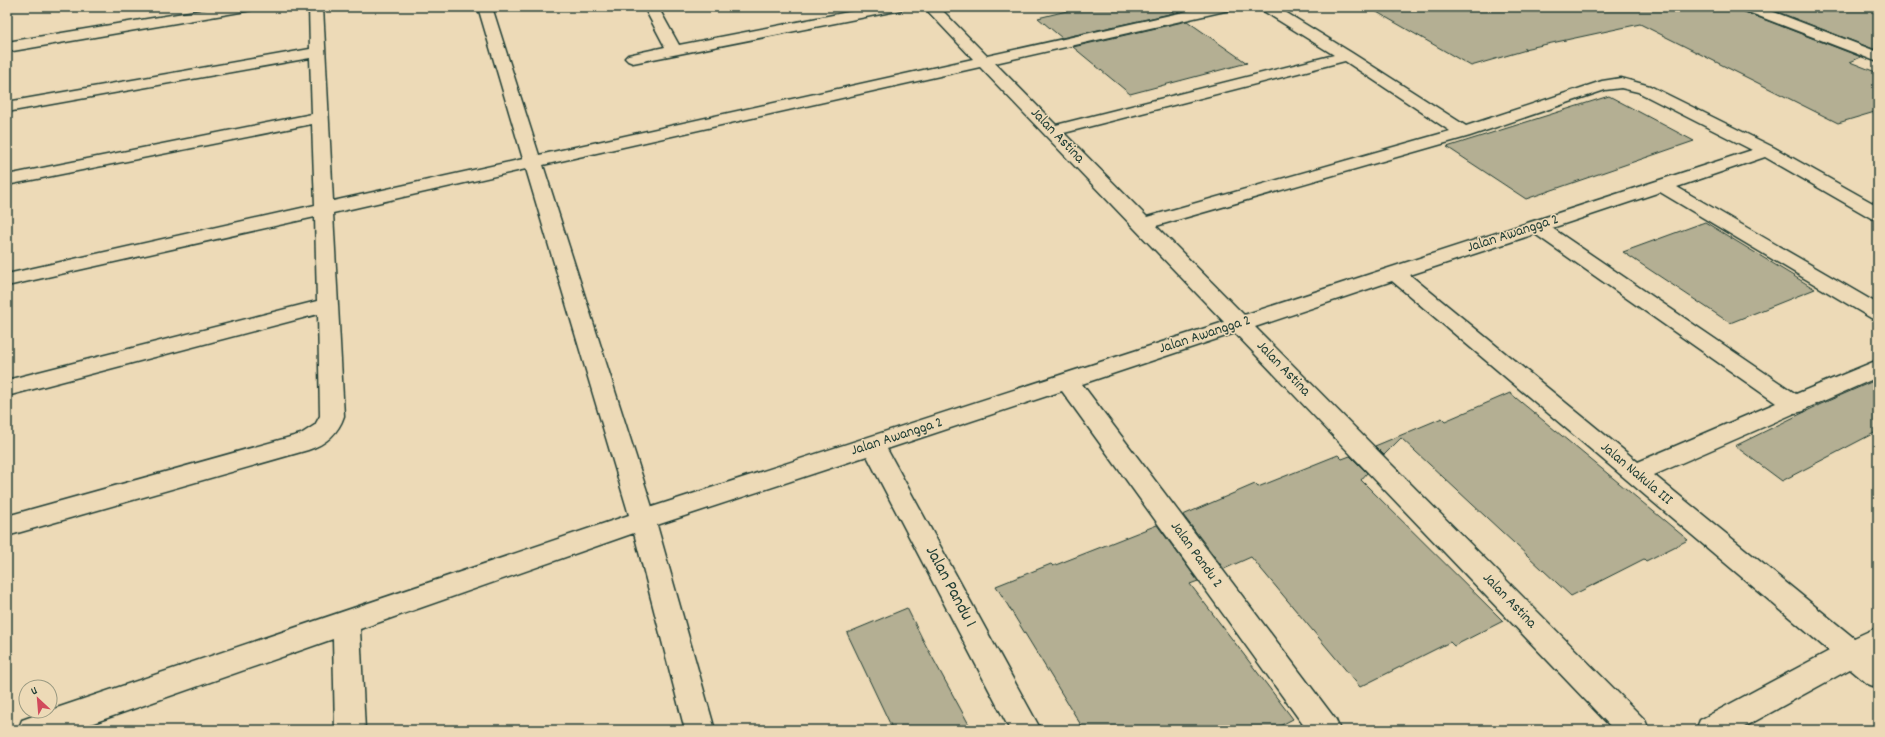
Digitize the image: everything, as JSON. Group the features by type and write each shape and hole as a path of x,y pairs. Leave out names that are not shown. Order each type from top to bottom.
{"street":[{"path":"7,47 246,7"},
{"path":"7,526 301,443 320,435 329,426 332,416 316,7"},
{"path":"485,7 643,520 700,730"},
{"path":"651,7 675,50"},
{"path":"633,58 896,7"},
{"name":"Jalan Astina","path":"931,7 1634,730"},
{"path":"7,280 1225,7"},
{"path":"1267,7 1347,56 1464,132"},
{"path":"1748,7 1878,57"},
{"path":"7,108 318,52"},
{"path":"1052,131 1347,56"},
{"path":"1142,224 1464,132 1602,86 1621,82 1644,89 1767,151 1878,214"},
{"path":"7,180 320,117"},
{"name":"Jalan Awangga 2","path":"33,730 82,722 346,621 643,520 1767,151"},
{"path":"1661,185 1878,313"},
{"path":"1536,226 1796,405"},
{"name":"Jalan Nakula III","path":"1394,274 1878,675"},
{"path":"7,388 328,305"},
{"path":"1635,473 1796,405 1878,368"},
{"name":"Jalan Pandu 2","path":"1067,381 1324,730"},
{"name":"Jalan Pandu 1","path":"873,445 1026,730"},
{"path":"346,621 350,730"},
{"path":"1711,730 1878,639"}],"building":[{"path":"1083,7 1167,7 1174,13 1062,38 1038,18"},
{"path":"1368,7 1740,7 1742,11 1861,57 1850,62 1878,73 1878,111 1838,123 1640,24 1524,49 1526,50 1471,66"},
{"path":"1765,7 1878,7 1878,49 1876,50"},
{"path":"1187,21 1247,63 1130,94 1073,47"},
{"path":"1609,96 1694,141 1526,199 1447,147"},
{"path":"1705,222 1815,289 1730,323 1623,252"},
{"path":"1878,379 1878,431 1782,481 1735,446 1821,404"},
{"path":"1510,393 1688,540 1646,561 1644,559 1571,596 1401,438 1384,455 1375,446 1442,418 1445,421"},
{"path":"1338,455 1342,459 1350,456 1367,473 1361,480 1503,621 1454,646 1450,642 1360,687 1251,557 1224,569 1183,515 1255,484 1258,487"},
{"path":"1157,525 1198,581 1190,584 1293,719 1272,730 1084,730 996,586 1051,564 1053,566"},
{"path":"907,608 972,730 893,730 847,633"}]}
